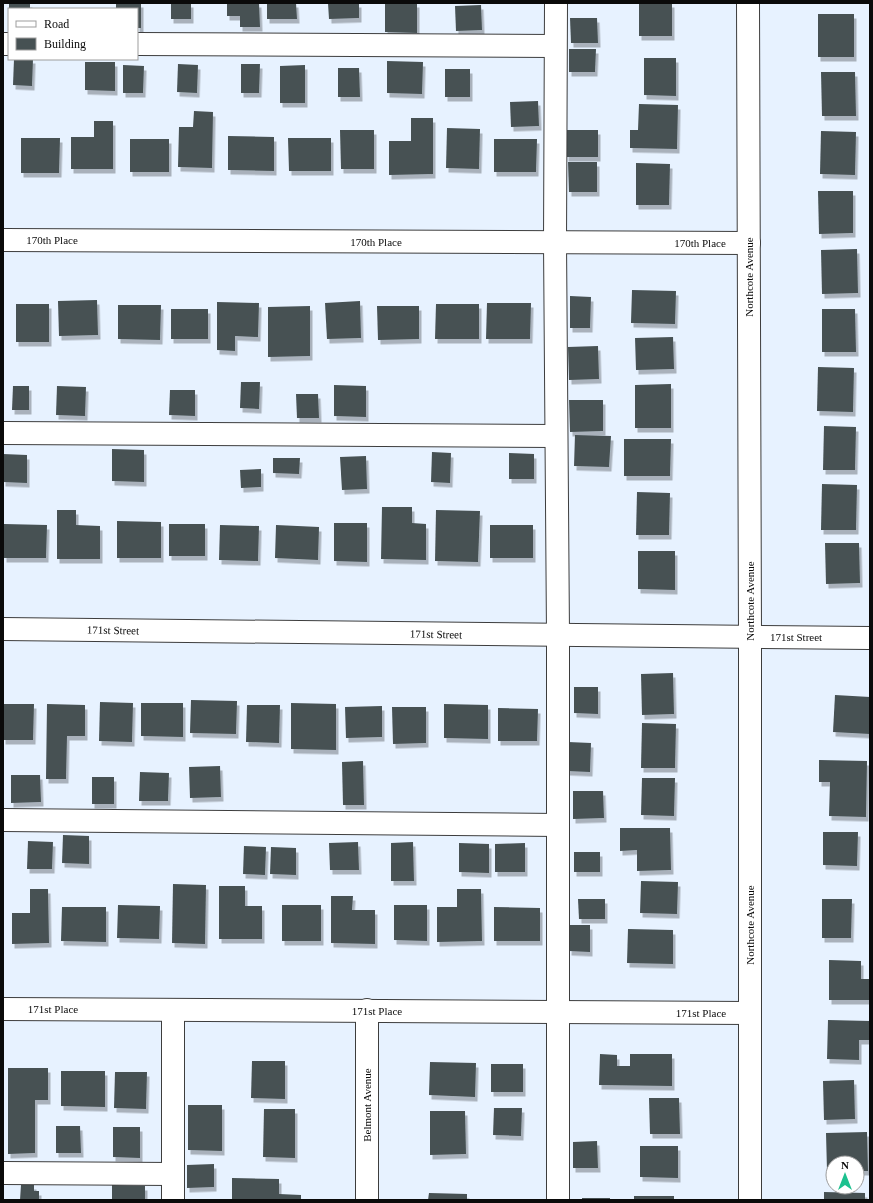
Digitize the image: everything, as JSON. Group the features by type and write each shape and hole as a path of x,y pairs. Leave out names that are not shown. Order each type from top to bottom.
{"street":[{"path":"556,3 555,242 558,635 558,1200"},
{"name":"Northcote Avenue","path":"748,3 750,1200"},
{"path":"138,44 555,46"},
{"name":"170th Place","path":"3,240 749,243"},
{"path":"3,433 556,436"},
{"name":"171st Street","path":"3,629 870,638"},
{"path":"3,820 558,825"},
{"name":"171st Place","path":"3,1009 750,1013"},
{"path":"173,1200 174,1010"},
{"name":"Belmont Avenue","path":"366,1010 367,1200"},
{"path":"3,1173 173,1174"}],"building":[{"path":"9,3 30,3 30,8 9,8"},
{"path":"116,3 141,3 141,28 138,28 138,8 116,8"},
{"path":"171,3 191,3 191,19 171,19"},
{"path":"227,3 259,3 260,27 240,27 240,16 227,16"},
{"path":"267,3 296,3 297,19 267,19"},
{"path":"328,3 359,3 359,18 329,19"},
{"path":"385,3 417,3 417,33 385,32"},
{"path":"639,3 672,3 672,36 639,36"},
{"path":"481,5 482,30 456,31 455,6"},
{"path":"818,14 854,14 854,57 818,57"},
{"path":"570,18 597,18 598,43 571,43"},
{"path":"569,49 596,49 595,72 569,72"},
{"path":"644,58 676,58 676,96 644,95"},
{"path":"14,60 33,60 32,86 13,85"},
{"path":"387,61 423,62 422,94 387,93"},
{"path":"85,62 115,62 115,91 85,90"},
{"path":"178,64 198,65 197,93 177,92"},
{"path":"241,64 260,64 259,93 241,93"},
{"path":"123,65 144,66 143,93 123,93"},
{"path":"305,65 305,103 280,103 280,66"},
{"path":"338,68 359,68 360,97 338,97"},
{"path":"445,69 470,69 470,97 445,97"},
{"path":"821,72 855,72 856,116 822,116"},
{"path":"538,101 539,126 511,127 510,102"},
{"path":"639,104 678,105 677,149 630,148 630,130 638,130"},
{"path":"194,111 213,112 212,168 178,167 179,127 193,127"},
{"path":"411,118 433,118 433,174 389,175 389,141 411,141"},
{"path":"94,121 113,121 113,169 71,169 71,137 94,137"},
{"path":"447,128 480,129 479,169 446,168"},
{"path":"340,130 374,130 374,169 341,169"},
{"path":"567,130 598,130 598,157 566,157"},
{"path":"821,131 856,132 855,175 820,174"},
{"path":"228,136 274,137 274,171 228,170"},
{"path":"21,138 60,138 59,173 21,173"},
{"path":"288,138 331,138 331,171 289,171"},
{"path":"130,139 169,139 169,172 130,172"},
{"path":"494,139 537,139 536,172 494,172"},
{"path":"568,162 597,162 597,192 569,192"},
{"path":"636,163 670,164 669,205 636,205"},
{"path":"818,191 853,191 853,233 819,234"},
{"path":"857,249 858,293 822,294 821,250"},
{"path":"632,290 676,291 675,324 631,323"},
{"path":"570,296 591,297 590,328 570,328"},
{"path":"97,300 98,335 59,336 58,301"},
{"path":"360,301 361,338 327,339 325,303"},
{"path":"217,302 259,303 258,337 235,336 235,351 217,350"},
{"path":"487,303 531,303 530,339 486,339"},
{"path":"16,304 49,304 49,342 16,342"},
{"path":"436,304 479,304 479,339 435,339"},
{"path":"118,305 161,305 160,340 118,339"},
{"path":"310,306 310,356 268,357 268,307"},
{"path":"377,306 419,306 419,339 378,340"},
{"path":"171,309 208,309 208,339 171,339"},
{"path":"822,309 855,309 856,352 822,352"},
{"path":"673,337 674,369 636,370 635,338"},
{"path":"598,346 599,379 569,380 568,347"},
{"path":"818,367 854,368 853,412 817,411"},
{"path":"241,382 260,382 259,409 240,408"},
{"path":"671,384 671,428 635,428 635,385"},
{"path":"334,385 366,386 366,417 334,416"},
{"path":"13,386 29,386 29,410 12,410"},
{"path":"57,386 86,387 85,416 56,415"},
{"path":"170,390 195,390 195,416 169,415"},
{"path":"296,394 318,394 319,418 297,418"},
{"path":"569,400 603,400 603,431 570,432"},
{"path":"824,426 856,427 855,470 823,470"},
{"path":"575,435 611,436 609,467 574,466"},
{"path":"624,439 671,439 670,476 624,476"},
{"path":"112,449 144,450 144,482 112,481"},
{"path":"432,452 451,453 450,483 431,482"},
{"path":"509,453 534,454 534,479 509,479"},
{"path":"3,454 27,455 27,483 3,482"},
{"path":"366,456 367,489 342,490 340,457"},
{"path":"273,458 300,458 299,474 273,473"},
{"path":"261,469 261,487 241,488 240,470"},
{"path":"822,484 857,485 856,530 821,530"},
{"path":"637,492 670,493 669,535 636,535"},
{"path":"382,507 412,507 412,523 426,524 426,560 381,559"},
{"path":"57,510 76,510 76,525 100,526 100,559 57,559"},
{"path":"436,510 480,511 478,562 435,561"},
{"path":"117,521 161,522 161,558 117,558"},
{"path":"334,523 367,523 367,562 334,561"},
{"path":"4,524 47,525 46,558 4,558"},
{"path":"169,524 205,524 205,556 169,556"},
{"path":"220,525 259,526 258,561 219,560"},
{"path":"276,525 319,527 318,560 275,558"},
{"path":"490,525 533,525 533,558 490,558"},
{"path":"825,543 859,543 860,583 826,584"},
{"path":"638,551 675,551 675,590 638,589"},
{"path":"673,673 674,714 642,715 641,674"},
{"path":"574,687 598,687 598,714 574,713"},
{"path":"835,695 870,697 870,734 833,732"},
{"path":"191,700 237,701 236,734 190,733"},
{"path":"100,702 133,703 132,742 99,741"},
{"path":"141,703 183,703 183,737 141,736"},
{"path":"291,703 336,704 336,750 291,749"},
{"path":"3,704 34,704 33,740 3,740"},
{"path":"47,704 85,705 85,736 67,736 66,779 46,779"},
{"path":"444,704 488,705 488,739 444,738"},
{"path":"247,705 280,705 279,743 246,742"},
{"path":"382,706 382,737 346,738 345,707"},
{"path":"392,707 426,707 426,743 393,744"},
{"path":"498,708 538,709 537,741 498,741"},
{"path":"642,723 676,724 675,768 641,768"},
{"path":"568,742 591,743 590,772 567,771"},
{"path":"819,760 867,761 866,817 829,816 830,782 819,782"},
{"path":"363,761 364,805 343,805 342,762"},
{"path":"220,766 221,797 190,798 189,767"},
{"path":"140,772 169,773 168,801 139,801"},
{"path":"11,775 40,775 41,802 11,803"},
{"path":"92,777 114,777 114,804 92,804"},
{"path":"642,778 675,778 674,816 641,815"},
{"path":"573,791 603,791 604,818 573,819"},
{"path":"620,828 670,828 671,870 637,871 637,850 620,851"},
{"path":"823,832 858,832 857,866 823,865"},
{"path":"63,835 89,836 89,864 62,863"},
{"path":"28,841 53,842 52,869 27,869"},
{"path":"358,842 359,870 330,870 329,843"},
{"path":"413,842 414,881 391,881 391,843"},
{"path":"459,843 489,844 489,873 459,872"},
{"path":"525,843 525,872 495,872 495,844"},
{"path":"244,846 266,847 265,875 243,874"},
{"path":"271,847 296,848 296,875 270,874"},
{"path":"574,852 600,852 600,872 574,872"},
{"path":"641,881 678,882 677,914 640,913"},
{"path":"173,884 206,885 205,944 172,943"},
{"path":"219,886 245,886 245,906 262,906 262,939 219,939"},
{"path":"30,889 48,889 49,943 12,944 12,913 30,913"},
{"path":"457,889 481,889 482,941 437,942 437,907 457,907"},
{"path":"331,896 353,896 352,910 375,910 375,944 331,943"},
{"path":"578,899 605,899 605,919 579,919"},
{"path":"822,899 852,899 851,938 822,938"},
{"path":"118,905 160,906 159,939 117,938"},
{"path":"282,905 321,905 321,941 282,941"},
{"path":"394,905 427,905 427,941 394,940"},
{"path":"62,907 106,907 106,942 61,941"},
{"path":"494,907 540,908 540,941 494,941"},
{"path":"570,925 590,925 590,952 569,951"},
{"path":"628,929 673,930 673,964 627,963"},
{"path":"829,960 861,961 861,979 870,979 870,1000 829,1000"},
{"path":"828,1020 870,1021 870,1040 859,1040 859,1060 827,1059"},
{"path":"600,1054 617,1055 617,1066 630,1066 630,1054 672,1054 672,1086 599,1085"},
{"path":"252,1061 285,1061 285,1099 251,1098"},
{"path":"430,1062 476,1063 475,1097 429,1095"},
{"path":"491,1064 523,1064 523,1092 491,1092"},
{"path":"8,1068 48,1068 48,1100 35,1100 35,1153 8,1154"},
{"path":"61,1071 105,1071 105,1107 61,1106"},
{"path":"115,1072 147,1072 146,1109 114,1108"},
{"path":"854,1080 855,1119 824,1120 823,1081"},
{"path":"649,1098 679,1098 680,1134 650,1134"},
{"path":"188,1105 222,1105 222,1151 188,1150"},
{"path":"494,1108 522,1108 521,1136 493,1135"},
{"path":"264,1109 295,1109 295,1158 263,1157"},
{"path":"430,1111 465,1111 466,1154 430,1155"},
{"path":"56,1126 80,1126 81,1153 56,1153"},
{"path":"113,1127 140,1127 140,1158 113,1157"},
{"path":"867,1132 868,1171 865,1171 865,1155 827,1155 826,1133"},
{"path":"597,1141 598,1168 573,1168 573,1142"},
{"path":"640,1146 678,1146 678,1178 640,1177"},
{"path":"214,1164 214,1187 187,1188 187,1165"},
{"path":"232,1178 279,1179 279,1194 301,1195 301,1200 232,1200"},
{"path":"21,1185 34,1185 34,1191 39,1191 39,1200 20,1200"},
{"path":"112,1185 145,1186 145,1200 112,1200"},
{"path":"824,1192 825,1195 865,1195 865,1200 824,1200"},
{"path":"429,1193 467,1194 467,1200 428,1200"},
{"path":"634,1196 674,1196 674,1200 634,1200"},
{"path":"582,1198 610,1198 610,1200 582,1200"}]}
